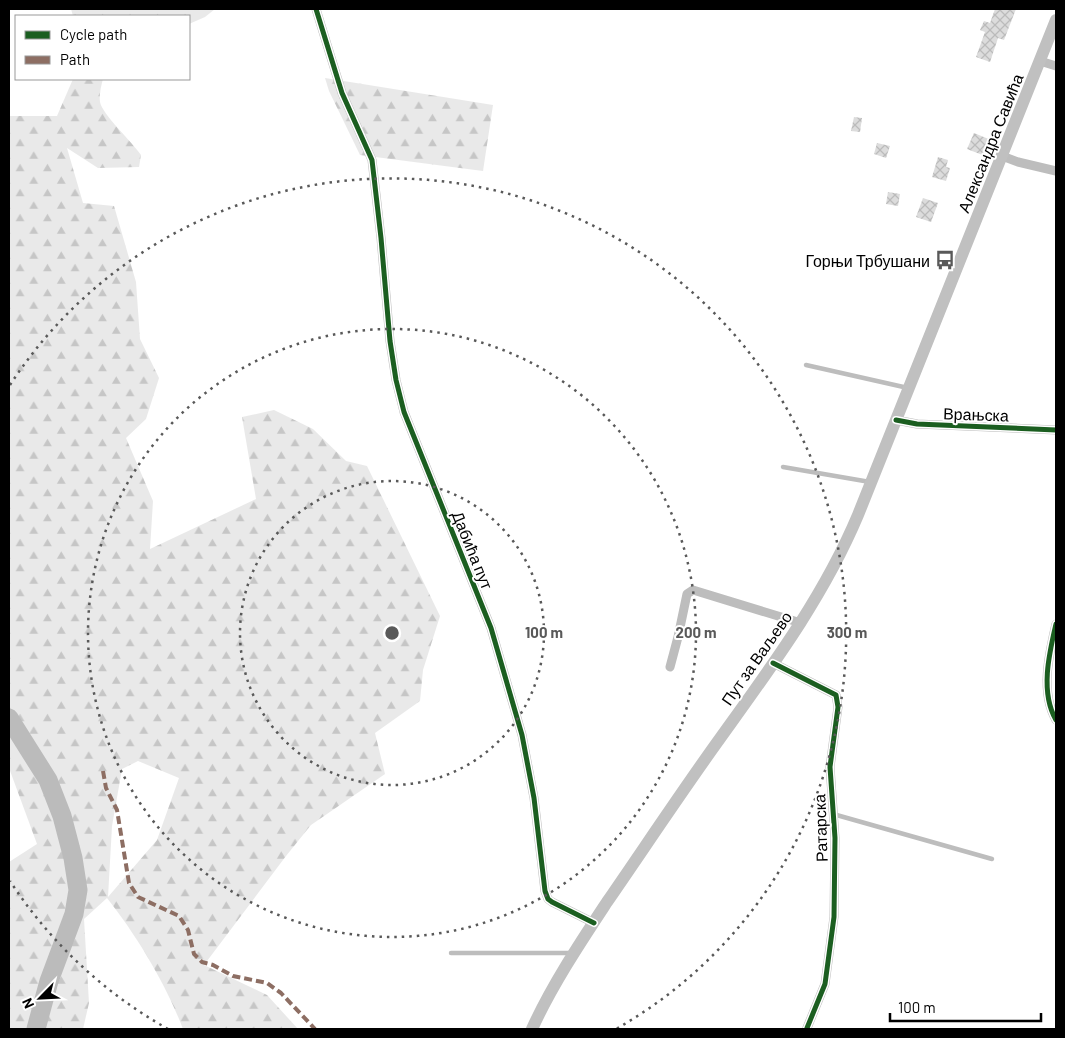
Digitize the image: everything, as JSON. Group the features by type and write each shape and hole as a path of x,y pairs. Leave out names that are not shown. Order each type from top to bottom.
{"main road":[{"name":"Александра Савића","path":"954,277 1056,20"},
{"name":"Пут за Ваљево","path":"532,1029 574,953 665,817 801,623 817,597 841,554 954,277"}],"street":[{"name":"Дабића пут","path":"316,9 342,93 372,160 390,341 396,380 404,412 494,637 524,744 534,798 546,896 552,902 594,923"},
{"path":"1040,61 1056,66"},
{"path":"1002,156 1018,162 1056,170"},
{"name":"Врањска","path":"896,420 917,424 1056,430"},
{"path":"670,667 687,594 690,591 693,590 801,623"},
{"path":"1056,624 1048,695 1050,708 1056,720"},
{"name":"Ратарска","path":"773,663 836,694 838,707 830,767 835,838 834,917 825,984 807,1028"}],"lane":[{"path":"806,365 909,388"},
{"path":"783,468 871,482"},
{"name":"Ратарска","path":"833,814 992,859"},
{"path":"451,952 574,953"}],"green space":[{"path":"71,9 215,9 205,17 190,24 190,15 73,15"},
{"path":"325,78 493,105 483,171 360,155 329,91"},
{"path":"73,80 103,80 100,96 102,107 141,155 139,167 98,168 67,148 83,203 114,206 136,282 140,339 159,378 146,419 126,438 153,501 150,549 256,499 242,417 274,410 313,429 346,461 367,466 440,616 423,670 420,701 375,733 385,774 311,825 204,965 267,995 298,1029 183,1029 150,961 107,898 84,919 89,1003 83,1029 9,1029 9,862 37,844 9,768 9,116 57,116","holes":["138,761 179,778 157,840 108,897 112,826 122,769"]}],"building":[{"path":"995,9 1016,9 1004,40 998,38 990,62 976,57 985,32 980,30 984,21 990,23"},
{"path":"854,117 862,118 860,132 851,131"},
{"path":"974,133 991,140 985,156 967,149"},
{"path":"877,143 890,146 886,158 874,154"},
{"path":"938,157 948,160 946,167 950,168 946,181 932,177"},
{"path":"888,192 900,194 898,206 886,204"},
{"path":"923,198 938,203 931,222 916,217"}],"waterway":[{"path":"9,718 48,780 62,816 73,858 78,890 74,914 49,981 36,1029"}],"marked path":[{"path":"103,771 106,788 117,810 129,883 138,897 179,916 188,930 194,954 202,962 213,965 233,976 267,983 281,993 315,1029"}],"cycle path":[{"path":"316,9 342,93 372,160 390,341 396,380 404,412 491,628 522,735 534,798 545,891 548,899 552,902 594,923"},
{"path":"896,420 917,424 1056,430"},
{"path":"1056,624 1047,673 1048,697 1056,720"},
{"path":"773,663 836,695 838,707 830,767 835,838 834,917 825,984 807,1028"}],"place":[{"name":"Горњи Трбушани","path":"945,260"}]}
